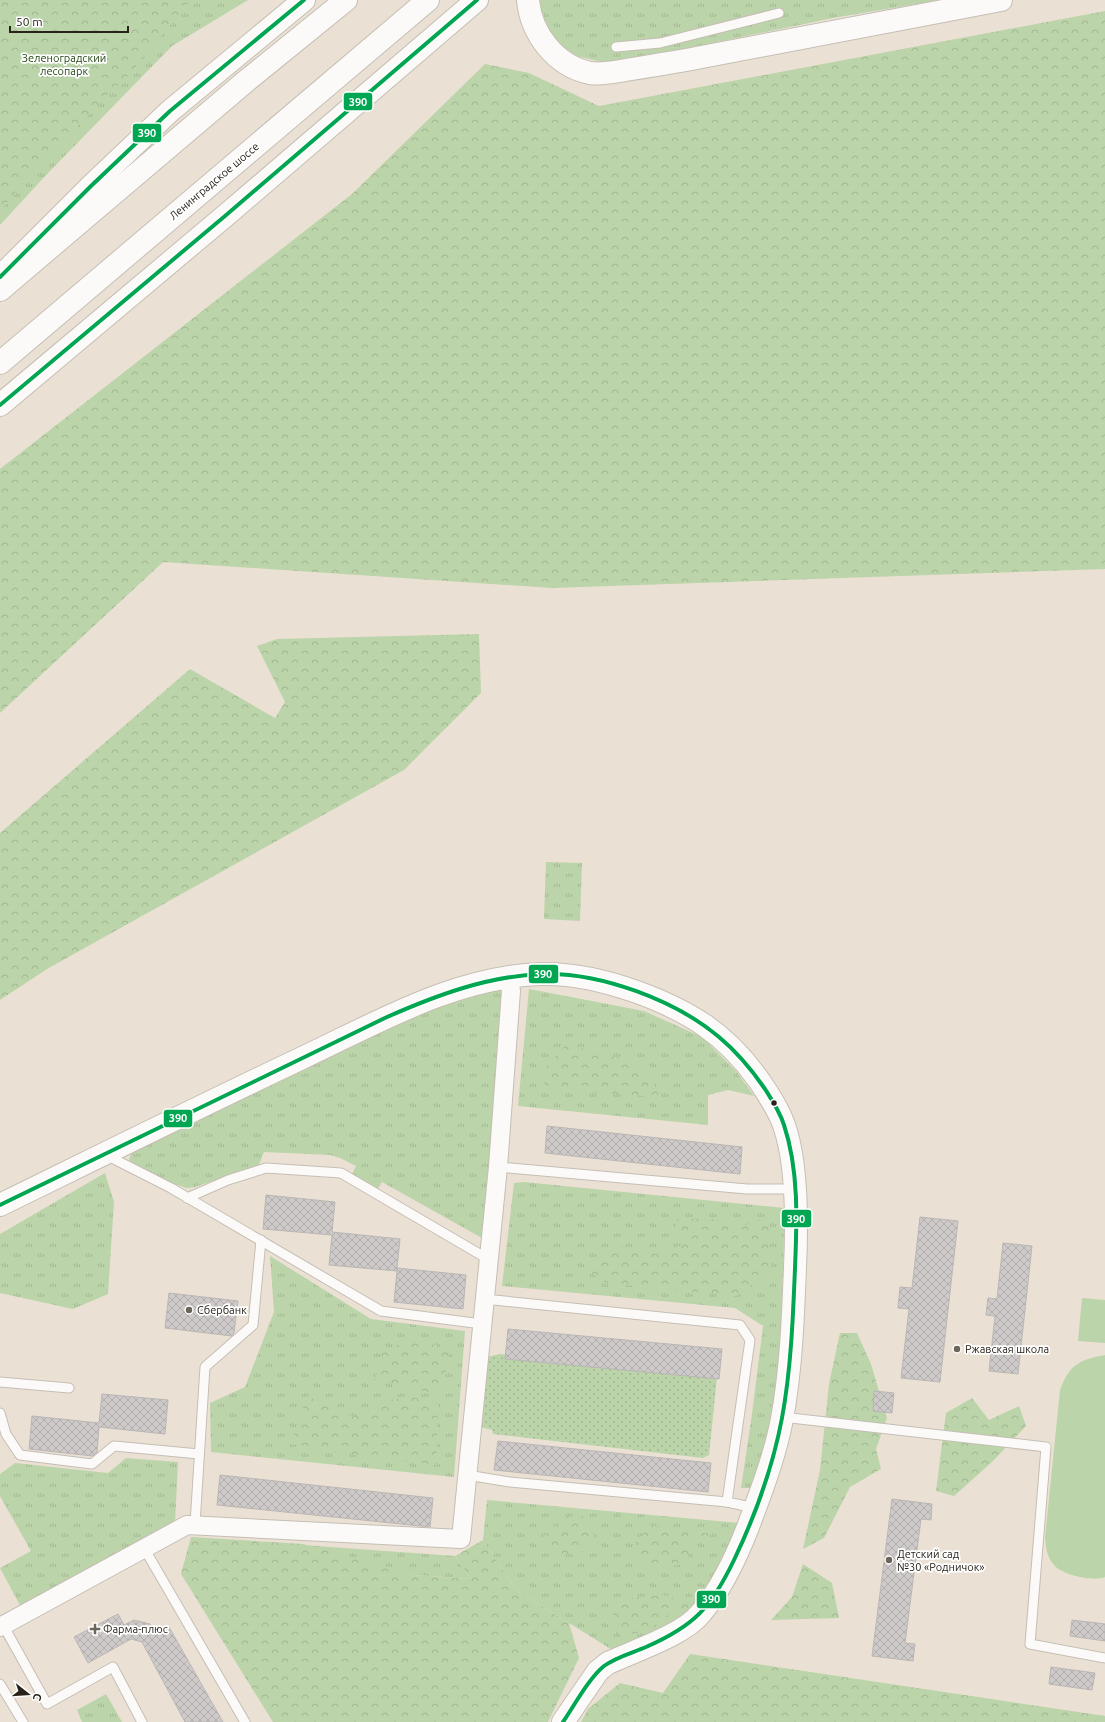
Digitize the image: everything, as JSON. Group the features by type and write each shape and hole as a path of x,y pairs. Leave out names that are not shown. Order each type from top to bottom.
{"main road":[{"path":"0,277 91,186 170,111 304,0"},
{"path":"0,290 245,82 346,0"},
{"name":"Ленинградское шоссе","path":"0,363 428,0"},
{"path":"0,405 478,0"},
{"path":"528,0 529,9 535,28 549,49 576,69 592,73 612,73 666,53 1001,0"},
{"path":"0,1205 242,1087 435,996 481,982 508,977 543,974 566,975 614,984 666,1003 708,1027 725,1040 743,1058 773,1101 784,1124 790,1148 796,1232 794,1291 787,1378 782,1417 776,1447 755,1508 724,1579 699,1616 684,1629 608,1663 598,1671 563,1722"}],"street":[{"path":"2,1626 187,1525 195,1524 461,1539 498,1167 511,991 508,977"}],"lane":[{"path":"616,47 666,53 779,13"},
{"path":"104,1154 187,1198 381,1311 482,1324"},
{"path":"498,1167 747,1189 794,1189"},
{"path":"187,1198 228,1180 266,1168 341,1173 488,1259"},
{"path":"195,1524 205,1367 253,1326 261,1240"},
{"path":"484,1299 740,1325 750,1340 727,1502"},
{"path":"0,1382 69,1388"},
{"path":"0,1413 6,1434 20,1455 92,1464 114,1446 199,1454"},
{"path":"782,1417 1046,1446 1030,1644 1105,1658"},
{"path":"467,1475 510,1482 727,1502 755,1508"},
{"path":"144,1548 245,1722"},
{"path":"2,1626 47,1704 113,1667 142,1722"},
{"path":"0,1684 23,1722"}],"green space":[{"name":"Зеленоградский лесопарк","path":"0,0 248,0 172,46 49,172 0,225"},
{"name":"Зеленоградский лесопарк","path":"0,0 191,0 131,73 107,95 29,176 0,211"},
{"path":"536,0 940,0 833,18 611,64 576,56 557,43 545,28"},
{"path":"1105,11 1105,569 552,588 163,562 0,713 0,469 352,194 485,64 529,73 599,106"},
{"path":"479,634 481,693 404,770 47,969 0,1000 0,833 190,669 275,718 285,702 257,646 277,639"},
{"path":"546,862 582,863 580,921 544,919"},
{"path":"500,988 503,991 507,1016 482,1238 382,1182 378,1189 352,1174 356,1166 330,1155 264,1152 259,1165 195,1187 187,1188 174,1184 130,1162 129,1159 132,1152 253,1092 439,1005"},
{"path":"529,989 644,1011 702,1037 736,1071 754,1096 728,1090 708,1095 708,1125 518,1106"},
{"path":"567,1044 618,1058 650,1073 659,1097 548,1089 539,1075"},
{"path":"105,1173 114,1202 108,1294 73,1309 0,1293 0,1234"},
{"path":"524,1182 785,1208 779,1387 754,1488 741,1488 763,1326 735,1308 502,1286 514,1183"},
{"path":"769,1216 771,1272 736,1296 606,1283 586,1269 615,1246 656,1254 682,1245 674,1220 705,1218 746,1225"},
{"path":"270,1256 371,1319 465,1331 454,1477 211,1452 210,1403 245,1387 274,1312"},
{"path":"1082,1298 1105,1300 1105,1343 1078,1341"},
{"path":"840,1333 857,1333 871,1364 887,1418 876,1449 881,1469 850,1487 824,1538 803,1549 820,1470 829,1384"},
{"path":"404,1337 450,1349 441,1395 375,1380 382,1350 392,1351"},
{"path":"501,1354 717,1377 709,1455 703,1458 493,1434 492,1430 481,1427 486,1357"},
{"path":"1105,1355 1105,1577 1093,1579 1070,1575 1058,1569 1048,1556 1045,1538 1060,1390 1068,1374 1076,1365 1082,1361"},
{"path":"307,1396 354,1417 383,1402 409,1396 438,1404 436,1465 342,1453 291,1444"},
{"path":"972,1398 989,1420 1019,1406 1026,1426 992,1462 954,1496 936,1491 946,1413"},
{"path":"126,1458 178,1462 175,1523 22,1609 0,1568 31,1551 0,1496 0,1474 15,1463 108,1473"},
{"path":"487,1500 740,1523 704,1598 674,1625 638,1638 614,1651 516,1590 483,1540"},
{"path":"583,1516 594,1536 581,1554 563,1554 540,1540 564,1517"},
{"path":"650,1525 713,1534 689,1542 688,1563 659,1569 639,1564 634,1545"},
{"path":"191,1537 303,1544 415,1575 471,1579 455,1556 483,1540 516,1590 569,1623 579,1658 548,1722 273,1722 181,1574"},
{"path":"303,1545 455,1556 471,1579 415,1575"},
{"path":"803,1564 832,1583 839,1618 771,1620 792,1597"},
{"path":"664,1595 690,1603 688,1610 672,1612 646,1632 618,1635 611,1621 619,1599"},
{"path":"690,1654 1105,1716 1105,1722 581,1722 588,1709 620,1683 663,1693"},
{"path":"106,1694 122,1722 82,1722 77,1710"}],"building":[{"path":"547,1126 742,1147 740,1174 545,1153"},
{"path":"266,1195 335,1202 332,1232 400,1239 397,1268 466,1275 463,1309 394,1302 397,1271 329,1265 332,1235 263,1229"},
{"path":"920,1217 958,1221 940,1382 901,1378 909,1309 898,1308 900,1287 912,1288"},
{"path":"1003,1243 1032,1246 1018,1374 989,1371 995,1316 986,1315 988,1298 997,1299"},
{"path":"169,1293 238,1301 234,1333 232,1336 165,1328"},
{"path":"508,1329 722,1349 719,1379 505,1359"},
{"path":"874,1391 894,1393 892,1413 873,1411"},
{"path":"102,1394 168,1400 165,1434 99,1427 97,1453 93,1456 29,1449 32,1416 99,1423"},
{"path":"498,1441 711,1463 708,1492 494,1470"},
{"path":"220,1475 433,1498 430,1527 217,1505"},
{"path":"892,1499 932,1504 931,1520 921,1519 905,1643 915,1644 913,1661 872,1656"},
{"path":"118,1614 124,1625 134,1620 150,1624 155,1634 169,1627 223,1722 185,1722 142,1642 131,1639 88,1663 74,1637"},
{"path":"1072,1620 1105,1624 1105,1641 1070,1636"},
{"path":"1051,1667 1095,1673 1092,1690 1049,1684"}],"transit line":[{"name":"390","path":"0,277 91,186 170,111 304,0"},
{"name":"390","path":"0,405 225,216 477,0"},
{"name":"390","path":"0,1205 387,1017 444,994 502,978 542,974 588,978 612,983 659,1000 681,1011 726,1043 755,1075 776,1106 789,1142 795,1178 796,1250 791,1343 788,1381 774,1454 749,1526 726,1577 709,1603 689,1623 677,1631 646,1647 624,1655 604,1666 587,1685 563,1722"}],"place":[{"name":"Сбербанк","path":"189,1310"},
{"name":"Ржавская школа","path":"957,1349"},
{"name":"Детский сад №30 «Родничок»","path":"889,1560"},
{"name":"Фарма-плюс","path":"95,1629"}]}
